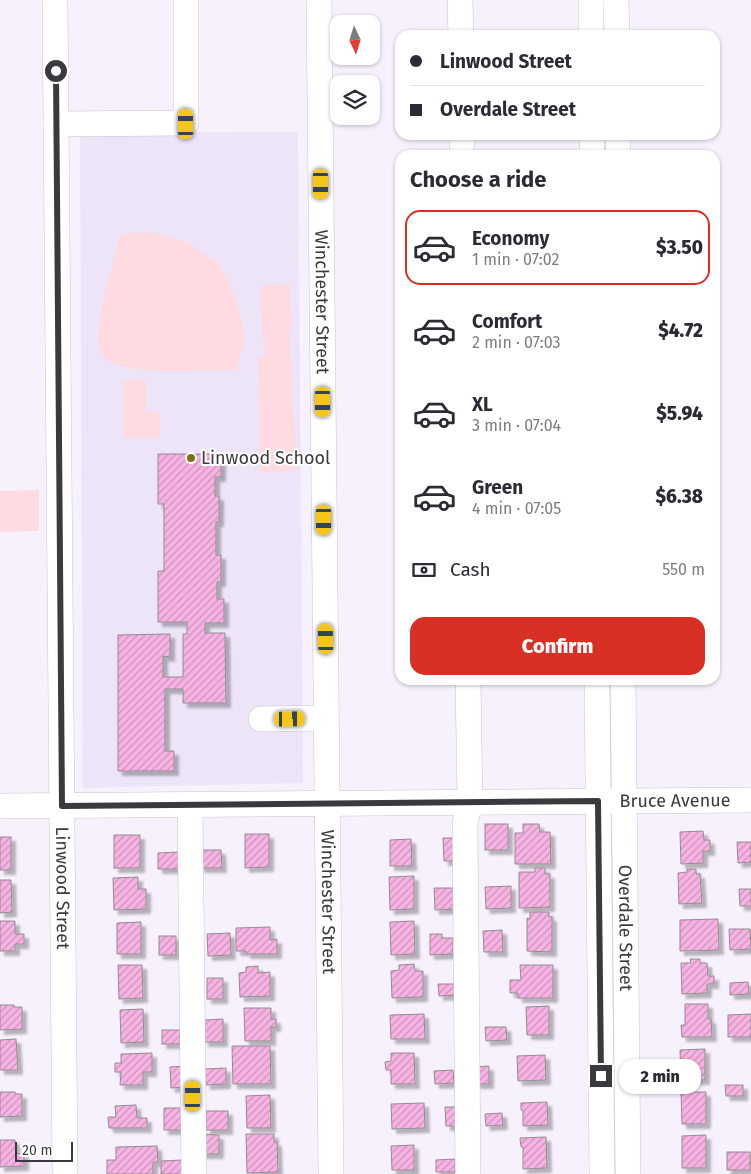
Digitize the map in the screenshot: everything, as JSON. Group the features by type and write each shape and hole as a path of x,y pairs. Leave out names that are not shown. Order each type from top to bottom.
{"street":[{"name":"Linwood Street","path":"55,0 65,1174"},
{"path":"56,124 186,124 186,0"},
{"name":"Winchester Street","path":"319,0 331,1174"},
{"path":"460,0 460,30"},
{"path":"591,0 591,30"},
{"path":"616,0 617,30"},
{"path":"468,685 470,802 465,823 468,1174"},
{"name":"Overdale Street","path":"597,685 602,1174"},
{"name":"Overdale Street","path":"623,685 628,1174"},
{"path":"261,719 326,718"},
{"name":"Bruce Avenue","path":"0,806 190,806 751,800"},
{"path":"190,806 194,1174"}],"shaded area":[{"name":"Linwood School","path":"298,132 303,783 83,788 80,133"},
{"path":"150,232 188,242 220,265 237,300 245,339 237,370 173,371 139,369 124,367 110,362 101,353 98,344 101,313 121,234"},
{"path":"290,284 291,330 289,332 297,471 260,473 258,358 264,357 260,286"},
{"path":"123,380 146,380 146,412 160,411 160,438 123,438"},
{"path":"39,490 39,531 0,532 0,491"}],"building":[{"path":"158,454 221,454 221,477 215,477 215,496 219,496 219,522 216,522 216,555 221,555 221,582 217,582 217,599 224,599 224,623 205,623 205,633 225,633 226,703 183,703 183,689 165,689 165,751 174,751 174,771 118,771 118,635 170,634 170,657 163,656 163,677 183,677 183,634 187,634 187,622 158,622 158,571 164,571 164,504 158,504"},
{"path":"485,824 508,824 508,850 485,850"},
{"path":"523,824 539,824 540,832 550,832 551,864 515,864 515,833 523,833"},
{"path":"703,831 704,840 710,840 710,851 703,851 703,863 681,864 680,832"},
{"path":"245,834 269,834 269,867 245,868"},
{"path":"114,835 140,835 140,868 114,868"},
{"path":"0,837 11,837 11,870 0,870"},
{"path":"443,838 459,838 460,861 444,861"},
{"path":"411,839 412,866 390,866 390,840"},
{"path":"737,842 751,842 751,862 738,863"},
{"path":"199,850 221,850 222,868 200,868"},
{"path":"179,852 179,869 158,869 158,853"},
{"path":"535,868 545,868 545,874 550,874 550,907 519,908 519,872 535,872"},
{"path":"687,869 696,869 696,874 700,874 702,903 679,904 678,873 687,872"},
{"path":"414,876 414,909 390,910 389,877"},
{"path":"138,877 138,889 146,889 146,909 114,910 113,878"},
{"path":"0,880 11,880 12,912 0,913"},
{"path":"511,886 511,908 486,909 485,887"},
{"path":"434,888 457,888 457,909 435,910"},
{"path":"739,889 751,889 751,906 740,906"},
{"path":"530,912 549,912 549,917 552,917 552,952 527,951 527,918 530,919"},
{"path":"718,919 719,950 680,951 680,920"},
{"path":"0,921 15,921 15,934 24,934 24,944 15,944 15,951 0,951"},
{"path":"414,921 415,954 391,955 390,922"},
{"path":"141,922 141,954 117,954 117,923"},
{"path":"270,927 270,940 277,939 277,954 246,954 246,951 236,951 236,928"},
{"path":"729,929 750,929 751,949 730,950"},
{"path":"502,930 503,952 484,952 483,931"},
{"path":"230,933 231,955 208,956 207,934"},
{"path":"430,934 442,934 442,938 453,938 453,954 430,955"},
{"path":"159,936 176,936 176,955 159,955"},
{"path":"690,959 700,959 700,963 707,963 708,976 714,976 714,984 707,984 707,993 682,994 681,963 691,963"},
{"path":"414,964 415,971 423,971 423,997 392,998 391,971 399,970 399,965"},
{"path":"118,965 142,965 143,998 119,999"},
{"path":"520,965 553,965 553,998 518,998 518,993 510,993 510,980 521,980"},
{"path":"258,966 258,973 270,972 270,996 240,997 239,973 246,972 246,967"},
{"path":"207,978 223,978 223,999 207,999"},
{"path":"748,982 749,994 730,995 730,983"},
{"path":"438,984 457,984 457,995 439,996"},
{"path":"685,1004 708,1004 708,1019 711,1019 712,1037 682,1037 681,1025 685,1025"},
{"path":"0,1005 22,1007 22,1029 0,1030"},
{"path":"549,1006 549,1035 527,1035 526,1007"},
{"path":"244,1008 271,1008 271,1019 276,1019 276,1027 271,1027 271,1041 245,1041"},
{"path":"143,1009 144,1042 121,1043 120,1010"},
{"path":"424,1014 425,1039 391,1039 390,1015"},
{"path":"751,1014 751,1037 728,1037 728,1015"},
{"path":"223,1019 223,1042 204,1042 204,1020"},
{"path":"485,1027 506,1027 507,1040 486,1041"},
{"path":"162,1030 180,1030 180,1044 162,1044"},
{"path":"16,1039 18,1070 0,1070 0,1040"},
{"path":"232,1046 270,1046 271,1084 233,1084"},
{"path":"705,1049 705,1080 681,1080 680,1050"},
{"path":"152,1053 152,1072 143,1072 143,1085 120,1085 121,1072 115,1072 115,1063 121,1063 121,1054"},
{"path":"391,1053 414,1053 415,1084 391,1084 391,1070 386,1070 385,1062 391,1061"},
{"path":"545,1055 546,1080 518,1081 517,1056"},
{"path":"185,1066 186,1087 171,1088 170,1067"},
{"path":"489,1066 489,1084 476,1084 475,1067"},
{"path":"226,1068 226,1084 206,1085 205,1069"},
{"path":"453,1070 454,1083 435,1084 434,1071"},
{"path":"725,1085 743,1085 743,1096 726,1096"},
{"path":"0,1092 22,1094 22,1116 0,1117"},
{"path":"681,1092 706,1092 706,1124 682,1124"},
{"path":"270,1095 271,1128 247,1128 246,1096"},
{"path":"547,1102 548,1125 523,1126 521,1103"},
{"path":"424,1103 425,1128 392,1129 391,1104"},
{"path":"136,1105 137,1118 147,1118 147,1128 109,1128 108,1117 116,1117 115,1106"},
{"path":"445,1107 460,1107 461,1126 446,1126"},
{"path":"164,1108 185,1108 186,1130 164,1130"},
{"path":"206,1111 228,1111 228,1130 206,1130"},
{"path":"502,1113 503,1125 486,1126 485,1114"},
{"path":"201,1134 219,1135 219,1154 201,1154"},
{"path":"246,1134 274,1134 274,1142 277,1142 278,1172 247,1173"},
{"path":"706,1135 706,1168 682,1168 682,1136"},
{"path":"546,1137 547,1168 523,1169 523,1147 521,1147 520,1138"},
{"path":"0,1140 15,1140 16,1154 24,1153 24,1166 0,1167"},
{"path":"414,1145 414,1170 392,1170 391,1146"},
{"path":"157,1146 158,1162 153,1162 153,1174 107,1174 107,1160 116,1160 116,1147"},
{"path":"727,1152 750,1152 750,1170 727,1170"},
{"path":"455,1159 455,1172 436,1172 436,1160"},
{"path":"182,1160 182,1174 161,1174 161,1161"}],"place":[{"name":"Linwood School","path":"191,458"}],"route":[{"path":"56,71 62,806 598,801 601,1076"}]}
